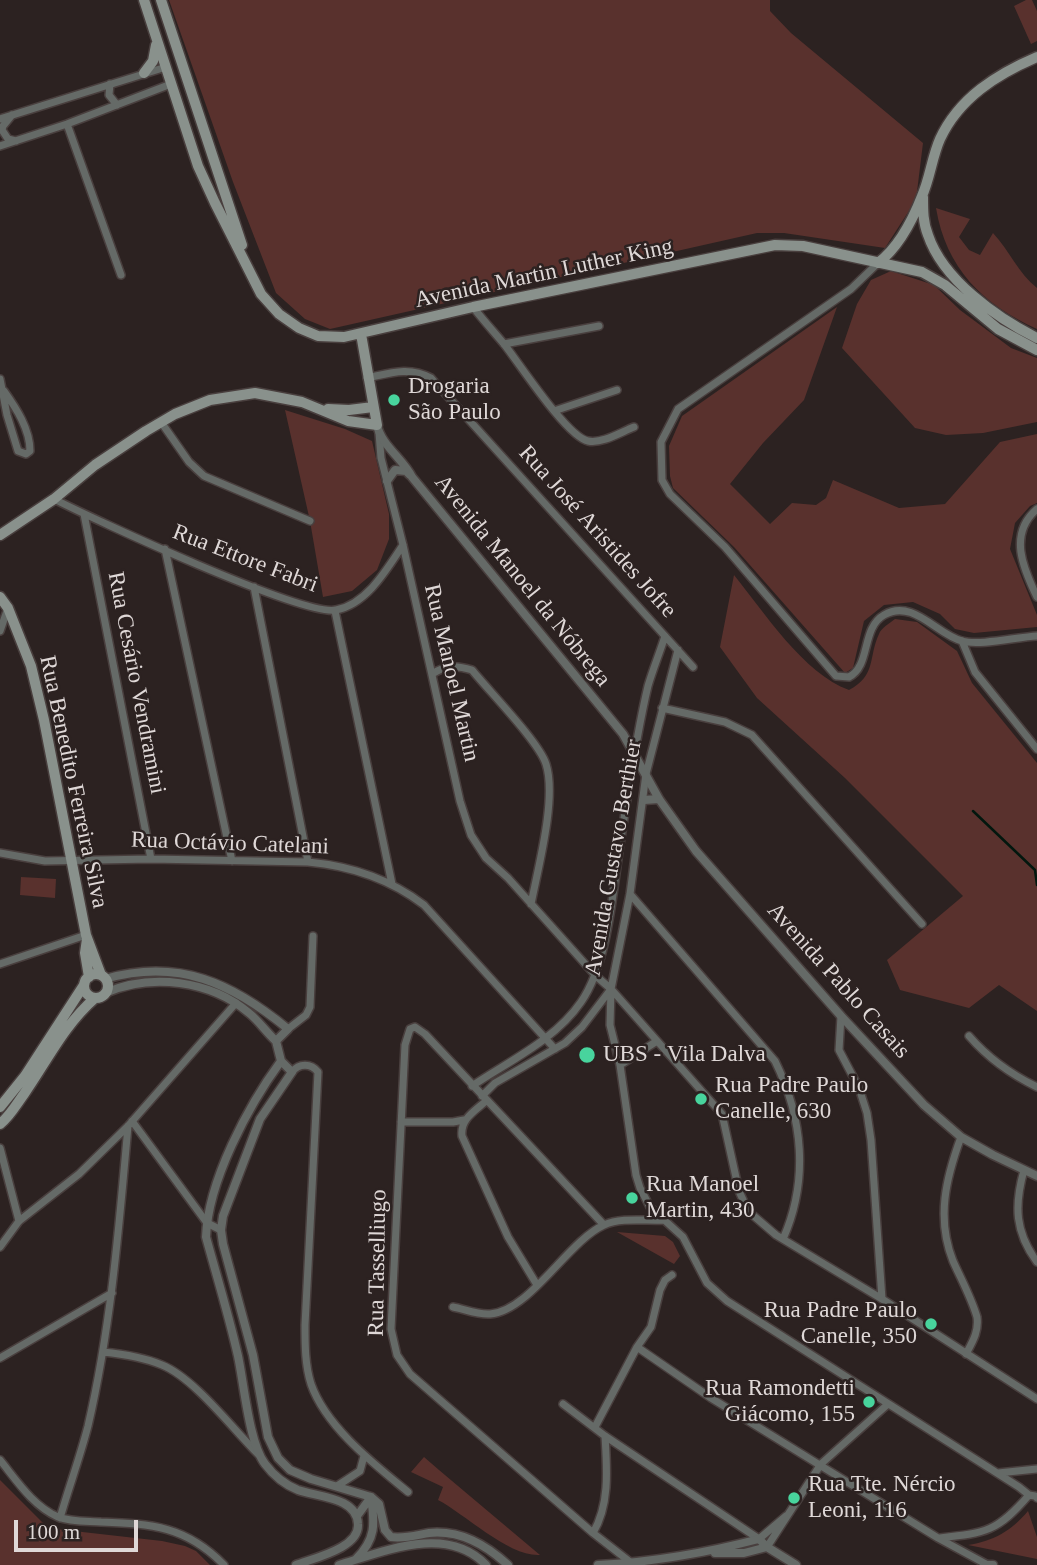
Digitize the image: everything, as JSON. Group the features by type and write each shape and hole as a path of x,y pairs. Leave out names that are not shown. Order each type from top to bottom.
{"main road":[{"name":"Avenida Martin Luther King","path":"144,0 198,166 261,294 279,314 299,328 318,336 344,337 361,334 472,307 775,245 803,246 922,272 945,285 998,329 1037,350"},
{"name":"Avenida Martin Luther King","path":"161,0 248,266"},
{"path":"144,74 155,55 156,37"},
{"path":"878,263 894,249 923,195 941,137 955,115 985,84 1037,57"},
{"path":"166,67 183,73 172,84"},
{"path":"923,195 925,227 938,256 949,270 987,308 1037,338"},
{"path":"908,223 917,222 925,227"},
{"path":"894,249 899,265"},
{"path":"922,272 935,266 938,256"},
{"name":"Rua Manoel Martin","path":"361,334 378,429"},
{"path":"0,535 54,499 95,465 161,422 211,400 256,393 320,408 349,410 373,407"},
{"path":"320,408 348,421 378,429"},
{"name":"Rua Benedito Ferreira Silva","path":"0,597 8,608 31,666 86,937 103,977"},
{"name":"Rua Benedito Ferreira Silva","path":"86,937 86,981"},
{"path":"0,1107 25,1076 86,981 103,977 108,983 105,993 95,998 71,1022 32,1083 0,1124"},
{"path":"86,981 87,994 95,998"}],"street":[{"path":"0,119 166,67"},
{"path":"110,84 109,96 117,105"},
{"path":"0,146 172,84"},
{"path":"12,115 2,130 8,139 17,141"},
{"path":"67,124 121,275"},
{"path":"878,263 851,289 678,409 661,442 662,480 670,494 725,547 836,676 849,677 858,670 874,624 887,613 910,612 962,641 1037,636"},
{"path":"472,307 504,344 554,411 582,438 589,441 598,440 634,427"},
{"path":"504,344 599,326"},
{"name":"Rua José Aristides Jofre","path":"367,378 404,370 418,371 431,378 694,667"},
{"path":"0,379 18,450 26,454 30,451 30,444 18,411 4,391"},
{"path":"554,411 617,390"},
{"path":"161,422 189,462 204,476 310,521"},
{"name":"Avenida Manoel da Nóbrega","path":"378,429 412,477 614,723 646,774"},
{"name":"Rua Manoel Martin","path":"378,429 379,449 460,801 471,835 486,858 611,989 722,1114 739,1191 748,1210 783,1239 1037,1399"},
{"path":"387,481 395,470 406,471 412,477"},
{"name":"Rua Ettore Fabri","path":"54,499 254,587 310,607 335,611 357,601 386,571 403,545"},
{"path":"1037,509 1027,518 1018,545 1027,576 1037,597"},
{"name":"Rua Cesário Vendramini","path":"84,514 151,859"},
{"path":"164,549 232,861"},
{"path":"254,587 308,862"},
{"path":"0,631 8,608"},
{"path":"335,611 392,884"},
{"name":"Avenida Gustavo Berthier","path":"472,1086 546,1037 580,1004 596,976 605,939 635,753 649,685 665,636"},
{"path":"962,641 975,672 1037,749"},
{"name":"Avenida Gustavo Berthier","path":"464,1120 495,1083 555,1049 583,1027 611,989 630,894 646,774 678,650"},
{"path":"432,674 443,667 459,666 472,670 545,761 550,783 548,805 531,904"},
{"path":"662,708 725,722 752,735 922,924"},
{"name":"Avenida Pablo Casais","path":"646,774 659,799 696,851 841,1016 924,1105 961,1137 1037,1176"},
{"path":"644,800 659,799"},
{"name":"Rua Octávio Catelani","path":"0,853 45,861 151,859 308,862 352,870 392,884 424,905 555,1049"},
{"path":"630,894 775,1061 783,1077 798,1125 801,1157 799,1185 783,1239"},
{"path":"275,1041 306,1015 310,1007 313,936"},
{"path":"0,964 86,937"},
{"path":"103,977 144,971 193,974 232,989 288,1030"},
{"path":"105,993 130,984 171,982 199,987 236,1003 261,1024 275,1041 281,1061 292,1072"},
{"path":"611,989 610,1025 620,1065 640,1188 650,1207 684,1237 707,1283 727,1301 1035,1496 994,1528 978,1534 938,1538"},
{"path":"0,1247 19,1221 79,1174 130,1124 236,1003"},
{"path":"261,1024 271,1015"},
{"path":"841,1016 839,1050 859,1088 867,1113 871,1140 882,1299"},
{"name":"Rua Tasselliugo","path":"472,1086 425,1034 415,1027 407,1033 391,1329 397,1355 410,1374 593,1533 633,1564"},
{"path":"969,1036 1009,1072 1037,1087"},
{"path":"620,1065 657,1041"},
{"path":"258,1454 235,1343 206,1237 206,1223 212,1198 248,1110 281,1061"},
{"path":"408,1492 364,1456 324,1411 311,1384 307,1367 305,1325 318,1072 306,1065 299,1066 260,1119 233,1188 221,1230 253,1355 268,1437 278,1458 290,1470 372,1497 379,1504 386,1530 391,1537 445,1533 458,1535 487,1548 508,1565"},
{"path":"472,1086 604,1225"},
{"path":"401,1122 464,1120"},
{"path":"464,1120 462,1136 470,1158 508,1237 537,1285"},
{"path":"130,1124 206,1223 221,1230"},
{"path":"60,1518 87,1428 103,1352 130,1124"},
{"path":"961,1137 947,1176 943,1204 945,1233 952,1258 975,1310 978,1325 976,1336 966,1354"},
{"path":"0,1148 19,1221"},
{"path":"1024,1170 1017,1192 1017,1212 1020,1230 1037,1262"},
{"path":"453,1307 487,1315 501,1313 604,1225 664,1220"},
{"path":"595,1427 637,1348 651,1328 660,1290 665,1280 672,1275"},
{"path":"0,1358 112,1293"},
{"path":"637,1348 711,1398 938,1538 988,1565"},
{"path":"103,1352 145,1359 182,1377 258,1454 276,1478 299,1490 348,1506 357,1516 358,1530 352,1542 296,1565"},
{"path":"563,1404 605,1436 796,1565"},
{"path":"701,1552 744,1553 767,1547 821,1464 888,1404"},
{"path":"229,1424 244,1424 251,1420"},
{"path":"593,1533 602,1518 605,1500 605,1436"},
{"path":"337,1486 360,1471 364,1456"},
{"path":"0,1460 31,1498 60,1518 158,1526 181,1533 201,1544 224,1565"},
{"path":"998,1473 1037,1469"},
{"path":"357,1516 372,1497"},
{"path":"354,1561 372,1537 372,1497"},
{"path":"598,1565 633,1564 759,1539 786,1516"},
{"path":"340,1565 408,1546 438,1542 459,1548 479,1558 486,1565"},
{"path":"479,1558 487,1548"}],"shaded area":[{"path":"169,0 770,0 770,11 791,33 923,143 916,200 885,248 784,233 757,233 330,329 305,319 276,293 233,182"},
{"path":"1032,0 1037,11 1037,41 1031,44 1014,6"},
{"path":"936,208 970,219 959,237 969,250 980,255 993,233 999,240 1037,288 1037,329 999,308 970,282 948,249"},
{"path":"891,271 934,285 960,310 1011,348 1037,358 1037,422 983,433 946,435 915,428 842,348 857,304 871,280"},
{"path":"837,307 804,400 763,443 730,484 770,524 792,503 816,505 826,498 833,480 899,508 945,504 1000,442 1037,434 1037,503 1030,506 1015,523 1010,549 1037,615 1037,627 974,633 955,629 940,614 913,602 884,605 864,621 853,668 845,673 734,547 673,488 669,446 682,416"},
{"path":"285,410 345,429 372,441 389,514 389,539 377,570 352,591 323,597 310,521"},
{"path":"734,575 801,656 832,682 849,690 868,672 876,642 884,628 895,619 917,622 957,651 972,683 1037,763 1037,1011 999,985 969,1008 900,990 887,960 963,896 845,778 757,698 720,647"},
{"path":"21,877 56,879 55,898 20,895"},
{"path":"617,1232 665,1236 673,1242 680,1256 674,1264"},
{"path":"424,1457 540,1555 528,1554 501,1542 438,1500 443,1487 411,1472"},
{"path":"0,1480 42,1522 56,1529 185,1546 196,1551 210,1565 0,1565"},
{"path":"1028,1511 1037,1537 1037,1559 968,1545 1001,1534"}],"waterway":[{"path":"973,811 1035,870 1037,885"}],"place":[{"name":"Drogaria São Paulo","path":"394,400"},
{"name":"UBS - Vila Dalva","path":"587,1055"},
{"name":"Rua Padre Paulo Canelle, 630","path":"701,1099"},
{"name":"Rua Manoel Martin, 430","path":"632,1198"},
{"name":"Rua Padre Paulo Canelle, 350","path":"931,1324"},
{"name":"Rua Ramondetti Giácomo, 155","path":"869,1402"},
{"name":"Rua Tte. Nércio Leoni, 116","path":"794,1498"}]}
